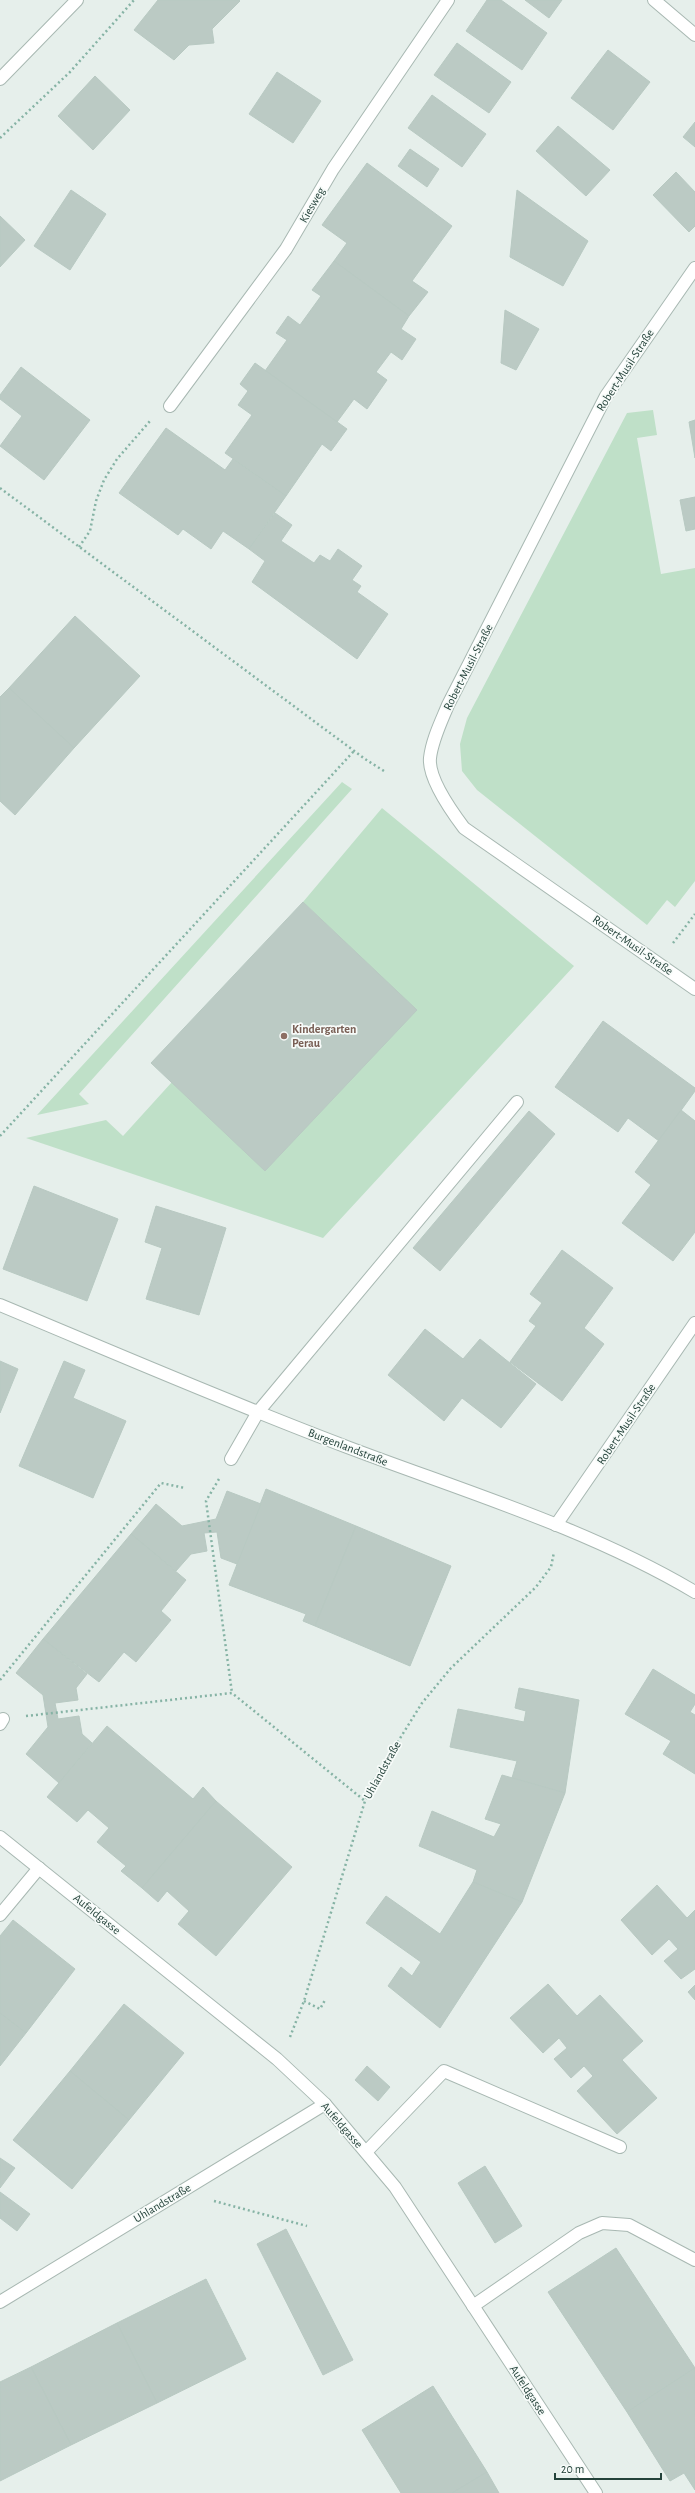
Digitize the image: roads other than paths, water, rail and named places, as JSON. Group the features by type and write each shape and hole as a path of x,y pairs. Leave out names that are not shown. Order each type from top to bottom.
{"street":[{"path":"0,79 77,0"},
{"name":"Kiesweg","path":"170,406 286,249 333,169 448,0"},
{"path":"654,0 695,34"},
{"name":"Robert-Musil-Straße","path":"695,268 606,396 448,705 434,741 430,760 443,799 464,828 695,989"},
{"path":"230,1459 258,1412 517,1102"},
{"name":"Burgenlandstraße","path":"0,1305 258,1412 556,1525 658,1570 695,1592"},
{"name":"Robert-Musil-Straße","path":"556,1525 695,1323"},
{"name":"Aufeldgasse","path":"0,1837 277,2059 324,2104 395,2187 596,2493"},
{"path":"0,1916 39,1868"},
{"path":"366,2152 444,2070 620,2147"},
{"name":"Uhlandstraße","path":"0,2302 324,2104"},
{"path":"473,2306 579,2233 602,2223 629,2226 695,2260"}],"place":[{"name":"Kindergarten Perau","path":"284,1036"}]}
